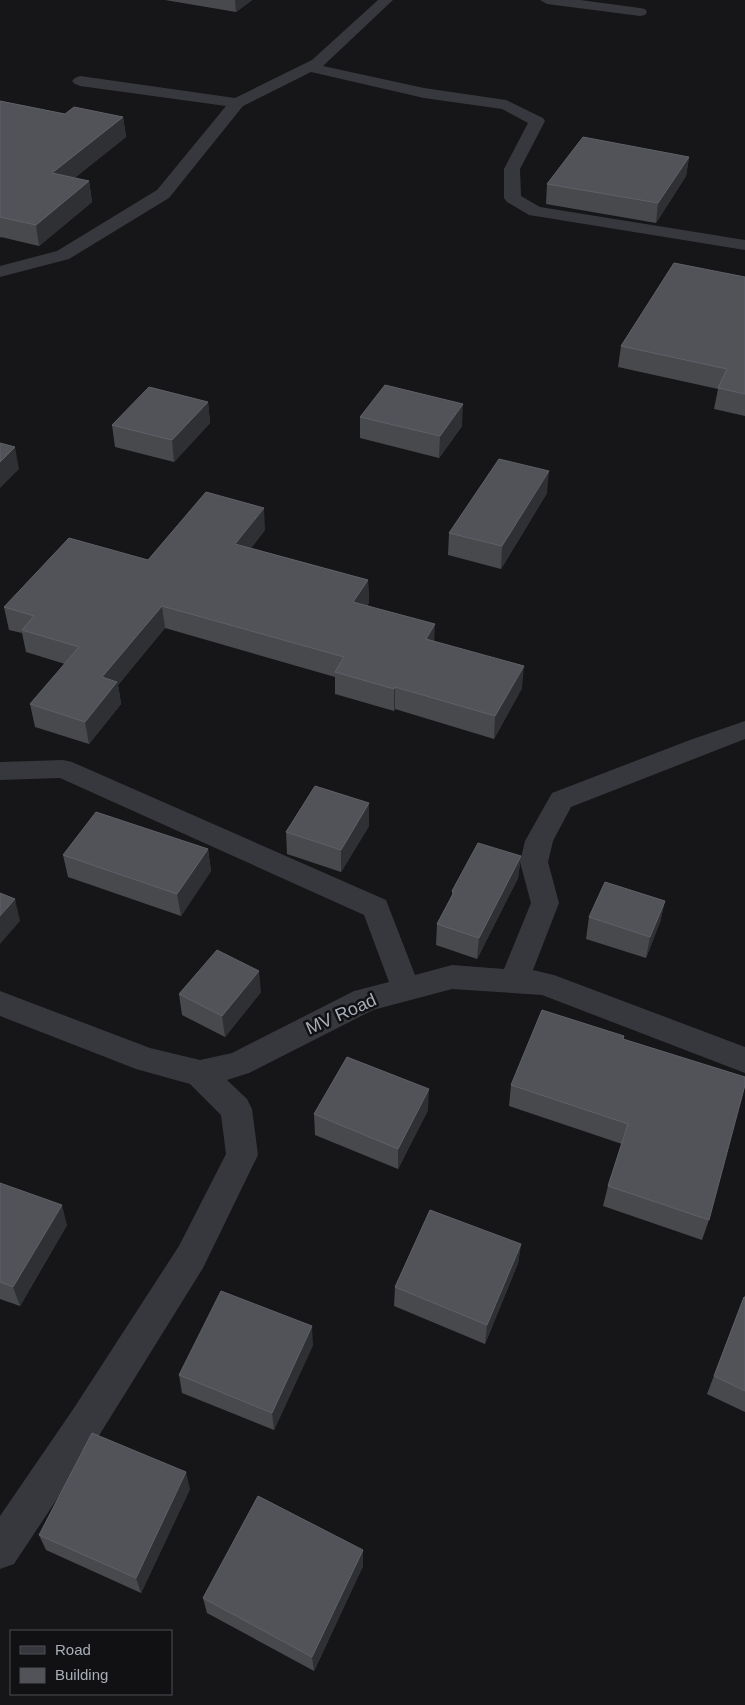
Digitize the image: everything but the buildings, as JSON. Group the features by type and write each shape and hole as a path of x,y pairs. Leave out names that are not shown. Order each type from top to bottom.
{"street":[{"path":"0,272 63,255 164,194 237,103 317,63 386,0"},
{"path":"547,0 640,12"},
{"path":"309,67 424,93 506,106 537,121 512,170 513,198 535,212 745,245"},
{"path":"80,81 237,103"},
{"path":"514,981 544,903 534,862 539,841 561,800 617,780 713,740 745,730"},
{"path":"0,770 62,769 376,908 406,989"},
{"name":"MV Road","path":"0,1004 147,1060 200,1073 238,1064 365,1000 406,989 452,977 544,983 745,1060"},
{"path":"0,1550 87,1421 191,1257 242,1155 236,1109 200,1073"}]}
